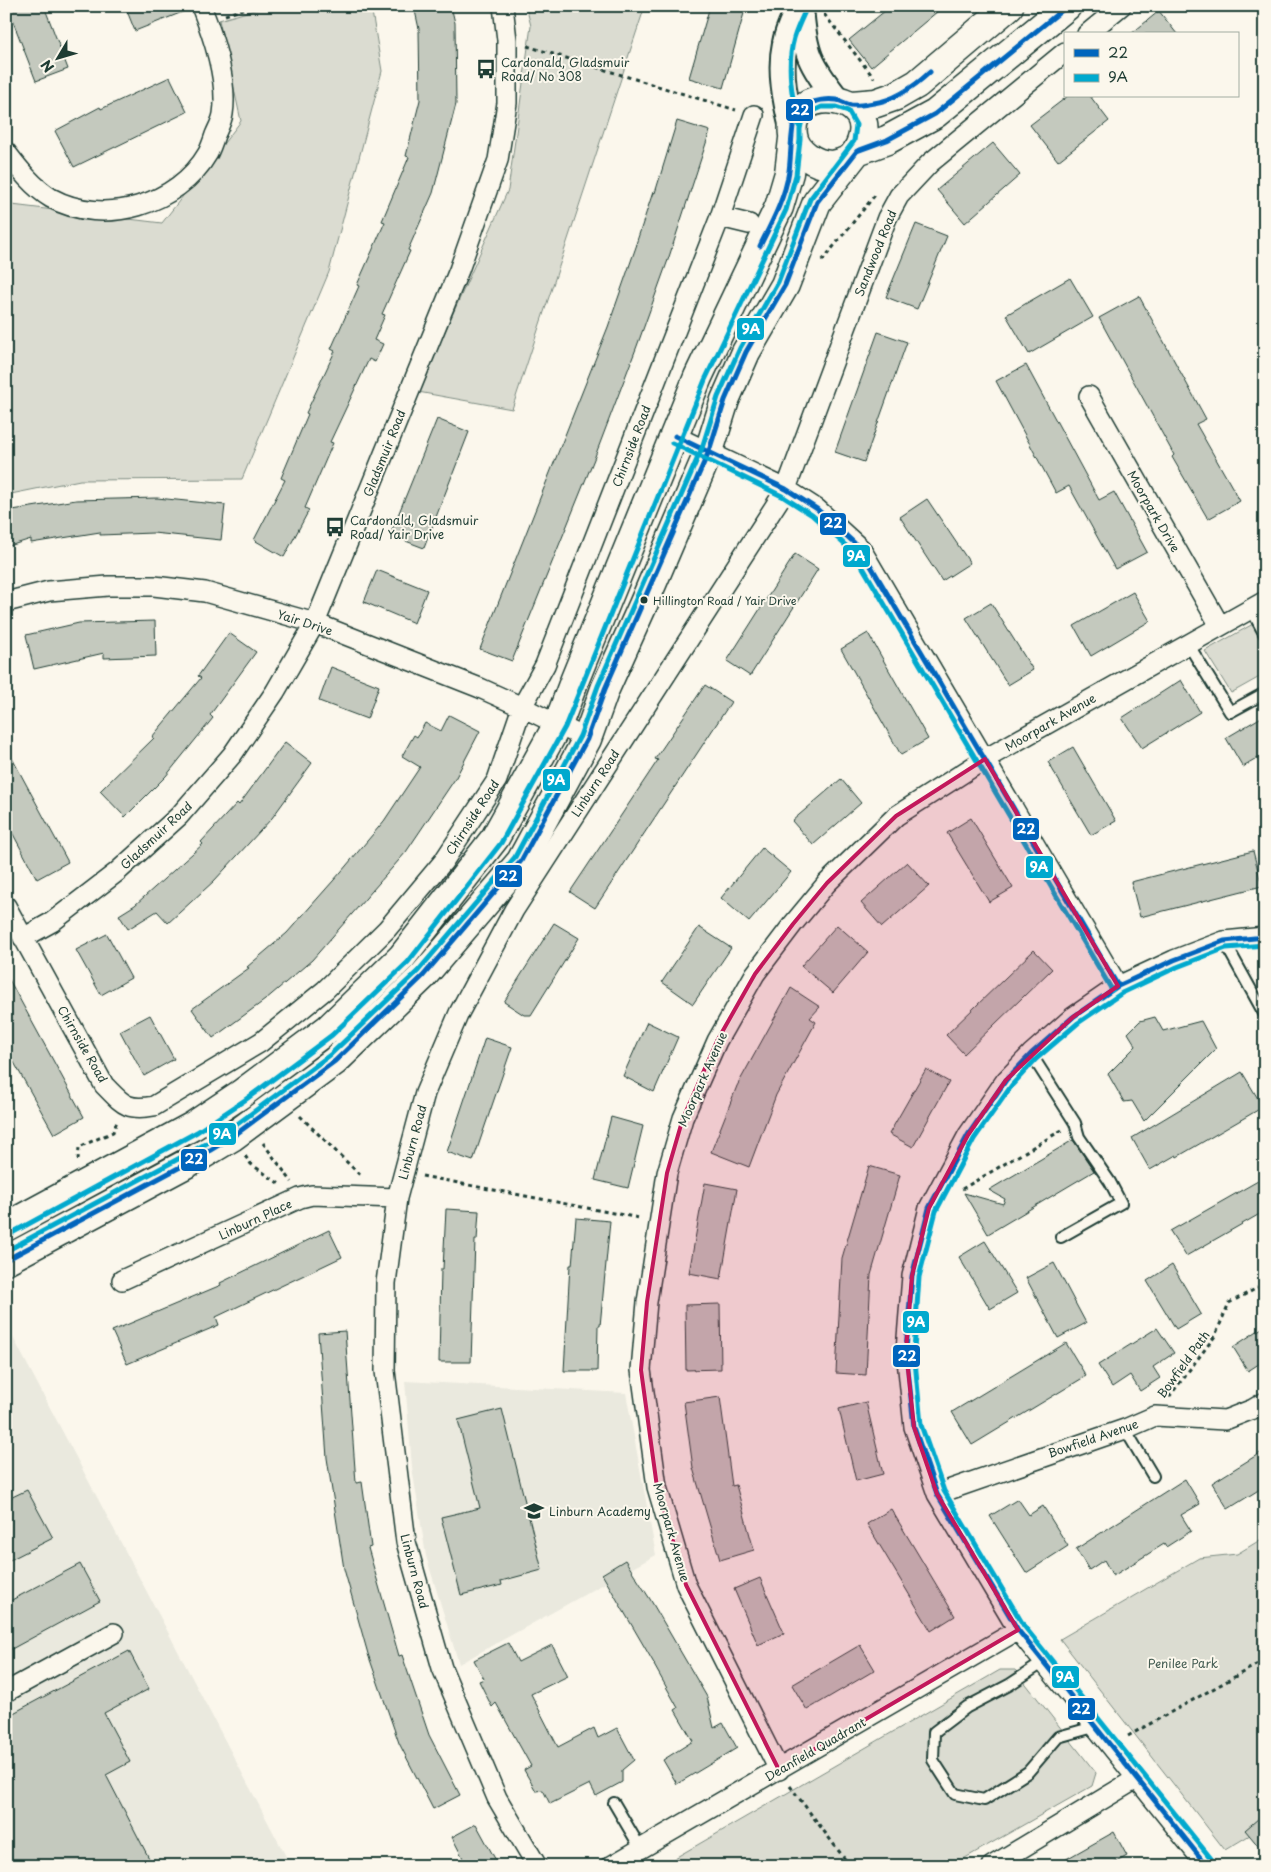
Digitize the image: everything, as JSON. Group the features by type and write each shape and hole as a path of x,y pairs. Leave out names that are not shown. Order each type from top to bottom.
{"main road":[{"path":"6,1227 193,1126 241,1094 328,1030 402,957 495,838 558,724 698,377 779,207 789,173 795,116 802,108 820,99 845,103 876,103 896,96 917,84 1009,6"},
{"path":"792,133 799,149 816,162 832,165 887,140 935,114 1067,6"},
{"path":"6,1260 211,1150 335,1061 423,976 520,861 587,739 605,690 709,451 725,400 742,360 785,285 818,202 854,155 863,137 863,123 858,112 845,103"}],"street":[{"name":"Gladsmuir Road","path":"23,938 52,922 110,877 179,816 232,755 275,692 315,623 459,270 498,160 507,104 507,40 503,6"},
{"path":"800,6 808,56 820,77 845,103"},
{"path":"792,133 784,90 783,65 785,42 800,6"},
{"path":"1089,32 1121,6"},
{"path":"6,152 23,175 51,198 87,211 125,210 160,197 187,179 208,153 224,114 222,78 204,14"},
{"name":"Sandwood Road","path":"786,489 887,218 899,196 930,163 1064,53"},
{"name":"Chirnside Road","path":"6,906 104,1085 123,1104 139,1108 154,1106 261,1042 325,990 388,929 443,862 497,780 522,707 545,665 720,217 754,115"},
{"path":"720,217 748,224"},
{"name":"Moorpark Drive","path":"1089,396 1220,626"},
{"path":"675,436 786,489 818,509 861,549 1118,986"},
{"name":"Linburn Road","path":"537,1866 497,1798 442,1668 406,1542 385,1371 386,1282 397,1198 425,1093 458,1013 514,910 786,489"},
{"name":"Yair Drive","path":"6,602 49,591 108,586 154,586 205,592 315,623 480,688 587,739"},
{"name":"Moorpark Avenue","path":"778,1770 686,1585 657,1487 642,1370 647,1302 659,1222 667,1173 683,1118 716,1041 755,974 827,883 896,816 985,759 1258,605"},
{"path":"1206,1866 1018,1630 936,1494 914,1427 906,1350 912,1276 929,1208 968,1135 1006,1080 1031,1054 1073,1017 1118,986 1174,960 1224,941 1265,937"},
{"name":"Linburn Place","path":"122,1280 300,1198 312,1195 397,1198"},
{"name":"Bowfield Avenue","path":"936,1494 1125,1429 1155,1416 1226,1420 1259,1406"},
{"name":"Deanfield Quadrant","path":"611,1866 1018,1630"},
{"path":"6,1692 114,1633"},
{"path":"992,1866 1136,1779"}],"lane":[{"path":"1258,605 1265,635"},
{"path":"1188,644 1230,712 1265,693"},
{"path":"1224,941 1265,1015"},
{"path":"1031,1054 1075,1123 1079,1137 1110,1182 1121,1204 1061,1237"},
{"path":"1125,1429 1153,1476"},
{"path":"1044,1662 1010,1684 967,1707 934,1732 933,1760 955,1794 984,1800 1028,1772 1058,1737 1094,1727"},
{"path":"614,1803 641,1848"}],"path":[{"path":"204,14 253,6"},
{"path":"507,40 754,115"},
{"path":"297,1114 364,1179 364,1197"},
{"path":"929,1208 1075,1123"},
{"path":"261,1140 294,1186 300,1198"},
{"path":"405,1172 659,1222"},
{"name":"Bowfield Path","path":"1155,1416 1215,1336 1229,1303 1265,1284"},
{"path":"1110,1746 1265,1660"},
{"path":"778,1770 850,1866"}],"highlighted area":[{"path":"985,759 1118,986 1073,1017 1006,1080 968,1135 929,1208 912,1276 906,1350 914,1427 937,1494 1018,1630 779,1770 686,1585 657,1487 641,1370 647,1302 667,1173 683,1118 717,1041 755,974 793,924 827,883 896,816"}],"shaded area":[{"path":"6,1324 291,1866 6,1866"},
{"name":"Linburn Academy","path":"405,1381 626,1393 656,1555 459,1664 426,1556 412,1467"}],"green space":[{"path":"268,6 371,6 382,71 329,272 242,479 80,480 6,495 6,210 12,205 162,223 241,121 219,20"},
{"path":"526,6 645,6 512,409 418,392 508,190 531,26"},
{"path":"1253,624 1265,646 1265,674 1231,693 1205,651"},
{"name":"Penilee Park","path":"1265,1537 1265,1826 1225,1850 1060,1639 1199,1558 1237,1554"},
{"path":"1000,1670 1015,1670 1096,1773 1092,1786 951,1866 661,1866"}],"building":[{"path":"7,6 44,6 68,69 36,81"},
{"path":"125,6 190,6 190,9 135,31"},
{"path":"414,6 451,6 455,23 456,104 433,193 382,314 385,315 374,340 383,344 375,362 369,359 330,442 333,443 305,508 309,510 284,557 254,540 285,480 281,478 308,414 306,413 335,351 331,349 385,222 382,221 409,157 406,156 420,100 419,29"},
{"path":"710,6 746,6 723,88 689,78"},
{"path":"891,6 944,6 871,67 849,40"},
{"path":"1159,11 1175,32 1133,32"},
{"path":"170,77 187,112 74,167 55,131 100,107 101,109"},
{"path":"1065,98 1092,98 1109,121 1058,161 1030,125"},
{"path":"677,121 710,131 668,260 637,346 594,459 512,661 480,649 608,327 653,192 655,193"},
{"path":"993,143 1020,175 965,223 937,190"},
{"path":"916,224 947,236 917,309 886,297"},
{"path":"1070,278 1093,317 1029,354 1006,315"},
{"path":"1139,296 1206,419 1196,424 1240,501 1208,519 1172,457 1174,455 1099,318"},
{"path":"878,332 907,342 864,462 835,452"},
{"path":"1026,365 1099,500 1114,492 1147,552 1115,569 1069,486 1056,493 996,381"},
{"path":"437,419 469,432 424,548 390,535"},
{"path":"157,498 225,505 221,540 153,533 100,535 100,532 31,543 31,539 6,547 6,511 76,500"},
{"path":"927,499 970,563 942,581 900,517"},
{"path":"795,554 818,569 750,676 727,661"},
{"path":"377,570 427,590 414,623 364,602"},
{"path":"1133,592 1150,621 1091,656 1074,626"},
{"path":"991,603 1033,670 1008,685 966,618"},
{"path":"155,621 156,656 104,658 104,653 34,669 26,635 79,623"},
{"path":"229,633 256,652 210,715 213,718 166,776 125,817 100,791 154,738 152,737 201,678 198,676"},
{"path":"868,633 928,739 901,755 841,649"},
{"path":"331,667 379,686 367,719 319,701"},
{"path":"1181,680 1200,712 1142,748 1122,718"},
{"path":"705,685 731,702 595,908 570,892 658,760 655,759"},
{"path":"449,715 480,731 455,779 406,852 312,960 265,1000 213,1038 192,1009 249,968 247,967 287,933 341,872 384,821 420,767 402,756 414,735 417,737 425,723 441,731"},
{"path":"1265,715 1265,754 1243,767 1226,738"},
{"path":"285,742 312,763 272,818 214,881 168,923 157,911 128,929 119,915 135,905 203,844 201,842 237,803 239,805"},
{"path":"6,747 68,862 37,879 6,821"},
{"path":"1073,747 1116,821 1091,835 1048,762"},
{"path":"841,779 861,803 813,845 792,821"},
{"path":"971,818 1013,888 989,902 947,833"},
{"path":"762,848 791,872 749,922 721,898"},
{"path":"1253,851 1262,886 1140,917 1131,882"},
{"path":"907,862 929,886 882,927 861,903"},
{"path":"554,923 579,938 531,1015 524,1015 504,1002"},
{"path":"837,925 868,952 833,993 801,966"},
{"path":"699,927 731,948 693,1004 662,982"},
{"path":"107,934 131,978 101,995 76,950"},
{"path":"1034,950 1052,969 964,1054 946,1035"},
{"path":"6,974 84,1117 54,1134 6,1048"},
{"path":"791,988 820,1007 810,1018 816,1022 776,1095 749,1167 711,1152 737,1086"},
{"path":"150,1015 174,1059 144,1076 120,1031"},
{"path":"1155,1017 1163,1031 1201,1021 1216,1049 1144,1121 1132,1101 1124,1102 1108,1074 1136,1046 1128,1033 1140,1021"},
{"path":"647,1022 678,1037 654,1092 623,1076"},
{"path":"485,1038 512,1047 473,1161 447,1152"},
{"path":"926,1069 949,1082 913,1147 889,1134"},
{"path":"1242,1072 1263,1107 1177,1157 1176,1155 1150,1170 1132,1138"},
{"path":"611,1117 643,1126 628,1188 595,1180"},
{"path":"1073,1140 1094,1171 988,1234 964,1193 1003,1204 1005,1199 989,1190"},
{"path":"869,1166 900,1175 871,1275 866,1375 836,1373 842,1258"},
{"path":"1265,1177 1265,1211 1186,1256 1170,1231"},
{"path":"705,1183 737,1189 721,1279 689,1273"},
{"path":"446,1209 479,1211 477,1240 475,1240 471,1362 439,1362 441,1269 443,1269"},
{"path":"576,1218 610,1221 600,1326 598,1326 597,1371 564,1371 570,1265 572,1265"},
{"path":"329,1230 342,1257 216,1317 219,1325 127,1364 112,1331 221,1285 220,1283"},
{"path":"985,1241 1017,1293 990,1309 959,1257"},
{"path":"1054,1263 1086,1323 1058,1338 1026,1278"},
{"path":"1172,1265 1201,1314 1176,1329 1147,1281"},
{"path":"720,1304 721,1369 686,1370 685,1305"},
{"path":"1265,1326 1265,1360 1248,1371 1233,1347"},
{"path":"1157,1328 1174,1353 1153,1367 1160,1378 1140,1391 1130,1375 1112,1387 1098,1365"},
{"path":"345,1331 356,1483 362,1482 371,1547 368,1548 399,1656 402,1655 429,1735 460,1795 433,1809 399,1743 368,1654 344,1569 327,1458 318,1333"},
{"path":"1066,1343 1086,1376 972,1445 952,1412"},
{"path":"720,1397 732,1486 736,1485 754,1550 720,1560 693,1468 684,1402"},
{"path":"866,1402 883,1474 856,1481 839,1409"},
{"path":"502,1409 542,1570 501,1581 502,1585 461,1595 441,1517 480,1508 458,1420"},
{"path":"1265,1450 1265,1486 1228,1509 1212,1483"},
{"path":"1185,1479 1200,1504 1181,1515 1191,1531 1166,1547 1164,1544 1113,1576 1104,1560 1089,1570 1076,1549"},
{"path":"27,1490 53,1538 6,1562 6,1500"},
{"path":"1018,1499 1029,1515 1043,1506 1068,1546 1026,1573 990,1516"},
{"path":"891,1509 955,1616 931,1631 867,1524"},
{"path":"625,1560 707,1697 714,1728 723,1723 737,1748 677,1784 663,1760 693,1741 675,1710 678,1708 655,1665 602,1574"},
{"path":"80,1564 100,1601 6,1652 6,1603"},
{"path":"760,1578 784,1633 758,1645 734,1589"},
{"path":"508,1643 518,1662 552,1645 568,1676 531,1694 558,1747 594,1728 598,1738 617,1728 634,1760 622,1770 622,1782 596,1796 590,1784 550,1804 543,1790 536,1791 524,1770 531,1766 496,1703 492,1707 479,1681 484,1679 474,1660"},
{"path":"860,1645 875,1670 807,1710 792,1685"},
{"path":"129,1651 149,1689 104,1713 130,1762 106,1775 153,1866 6,1866 6,1717"},
{"path":"1265,1813 1265,1854 1245,1830"},
{"path":"476,1824 499,1866 467,1866 452,1837"},
{"path":"1114,1832 1127,1856 1109,1866 1054,1866"}],"transit line":[{"name":"22","path":"6,1260 197,1158 232,1137 335,1061 423,976 521,861 587,739 605,689 709,451 725,400 746,352 785,285 817,202 857,151 887,140 935,114 1067,6"},
{"name":"9A","path":"799,126 792,93 790,60 794,38 806,9"},
{"name":"22","path":"760,246 778,210 787,181 794,119 799,111 809,104 825,100 837,100 849,105 862,105 890,99 904,92 930,72"},
{"name":"9A","path":"6,1251 228,1131 330,1055 418,971 515,857 580,736 598,686 702,448 718,397 740,348 778,282 810,199 854,141 856,125 848,111 836,107 822,107 807,114 802,120 796,175 786,210 705,380 565,727 501,843 408,962 332,1035 245,1100 197,1132 10,1234"},
{"name":"22","path":"675,436 786,489 817,509 861,549 1118,986"},
{"name":"9A","path":"672,443 782,496 812,515 855,554 1112,990"},
{"name":"22","path":"1207,1866 1018,1630 937,1494 914,1427 906,1350 912,1276 929,1208 968,1135 1006,1080 1031,1054 1073,1017 1118,986 1174,960 1224,941 1265,937"},
{"name":"9A","path":"1213,1861 1024,1626 944,1491 921,1425 914,1350 919,1277 936,1211 974,1139 1012,1085 1036,1059 1078,1023 1122,993 1177,967 1226,948 1265,945"}],"place":[{"name":"Cardonald, Gladsmuir Road/ No 308","path":"486,69"},
{"name":"Cardonald, Gladsmuir Road/ Yair Drive","path":"335,527"},
{"name":"Hillington Road / Yair Drive","path":"644,600"},
{"name":"Linburn Academy","path":"534,1511"}]}
